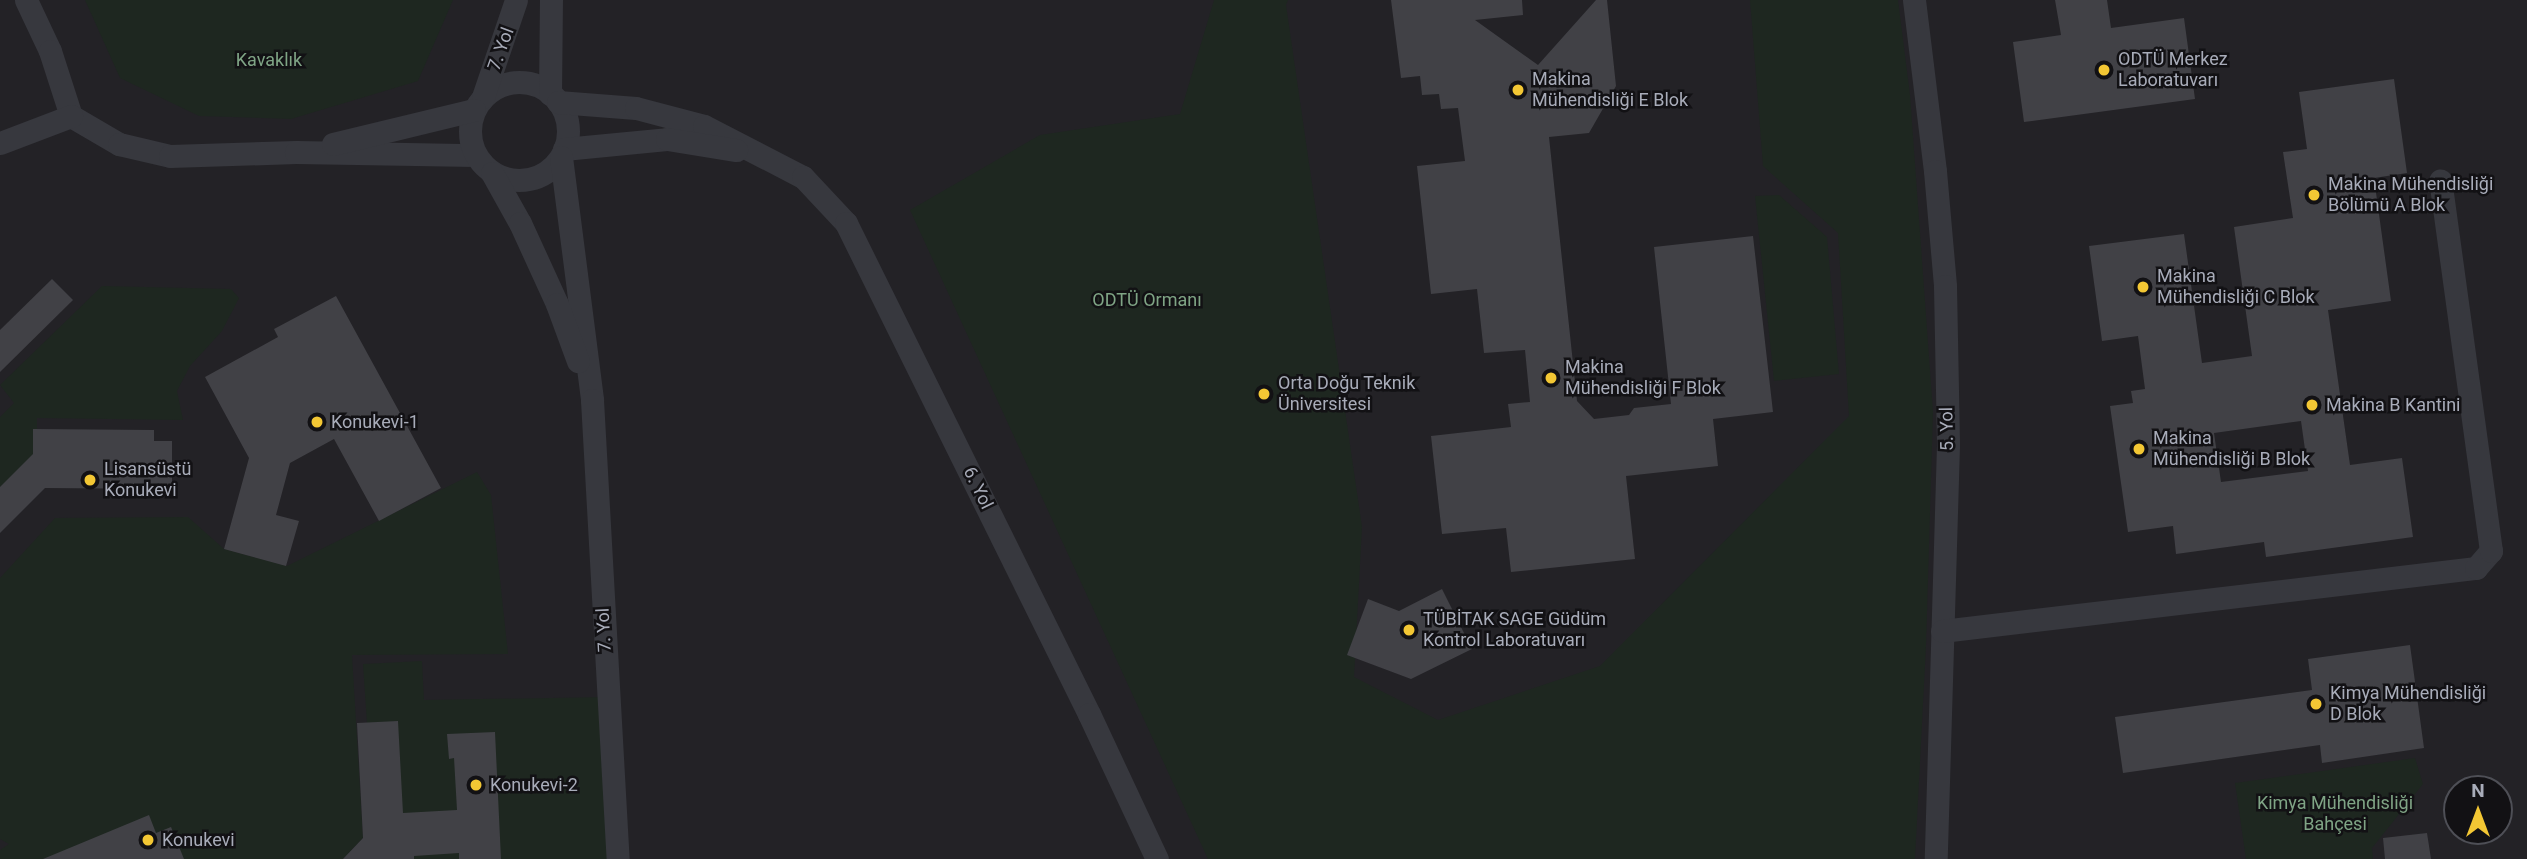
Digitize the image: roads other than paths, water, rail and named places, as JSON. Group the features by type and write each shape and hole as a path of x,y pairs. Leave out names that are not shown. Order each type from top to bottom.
{"street":[{"path":"26,0 50,51 71,116 120,144 170,156 296,152 475,155"},
{"name":"7. Yol","path":"516,0 479,104 470,141 475,155 492,173 520,223 557,304 592,400"},
{"name":"7. Yol","path":"551,0 554,98 568,125 563,153 592,400 618,859"},
{"name":"5. Yol","path":"1914,0 1935,171 1945,286 1948,445 1936,859"},
{"name":"7. Yol","path":"479,104 495,88 510,83 526,83 554,98"},
{"name":"6. Yol","path":"554,98 636,108 704,126 803,177 846,223 1089,714 1157,859"},
{"path":"296,152 479,104"},
{"path":"0,143 71,116"},
{"name":"6. Yol","path":"563,153 667,139 757,153"},
{"path":"492,173 522,181 537,177 551,169 563,153"},
{"path":"1942,631 2476,568 2491,551 2440,180"}],"place":[{"name":"ODTÜ Merkez Laboratuvarı","path":"2104,70"},
{"name":"Makina Mühendisliği E Blok","path":"1518,90"},
{"name":"Makina Mühendisliği Bölümü A Blok","path":"2314,195"},
{"name":"Makina Mühendisliği C Blok","path":"2143,287"},
{"name":"Makina Mühendisliği F Blok","path":"1551,378"},
{"name":"Orta Doğu Teknik Üniversitesi","path":"1264,394"},
{"name":"Makina B Kantini","path":"2312,405"},
{"name":"Konukevi-1","path":"317,422"},
{"name":"Makina Mühendisliği B Blok","path":"2139,449"},
{"name":"Lisansüstü Konukevi","path":"90,480"},
{"name":"TÜBİTAK SAGE Güdüm Kontrol Laboratuvarı","path":"1409,630"},
{"name":"Kimya Mühendisliği D Blok","path":"2316,704"},
{"name":"Konukevi-2","path":"476,785"},
{"name":"Konukevi","path":"148,840"}],"park label":[{"name":"Kavaklık","path":"269,60"},
{"name":"ODTÜ Ormanı","path":"1147,300"},
{"name":"Kimya Mühendisliği Bahçesi","path":"2335,814"}]}
